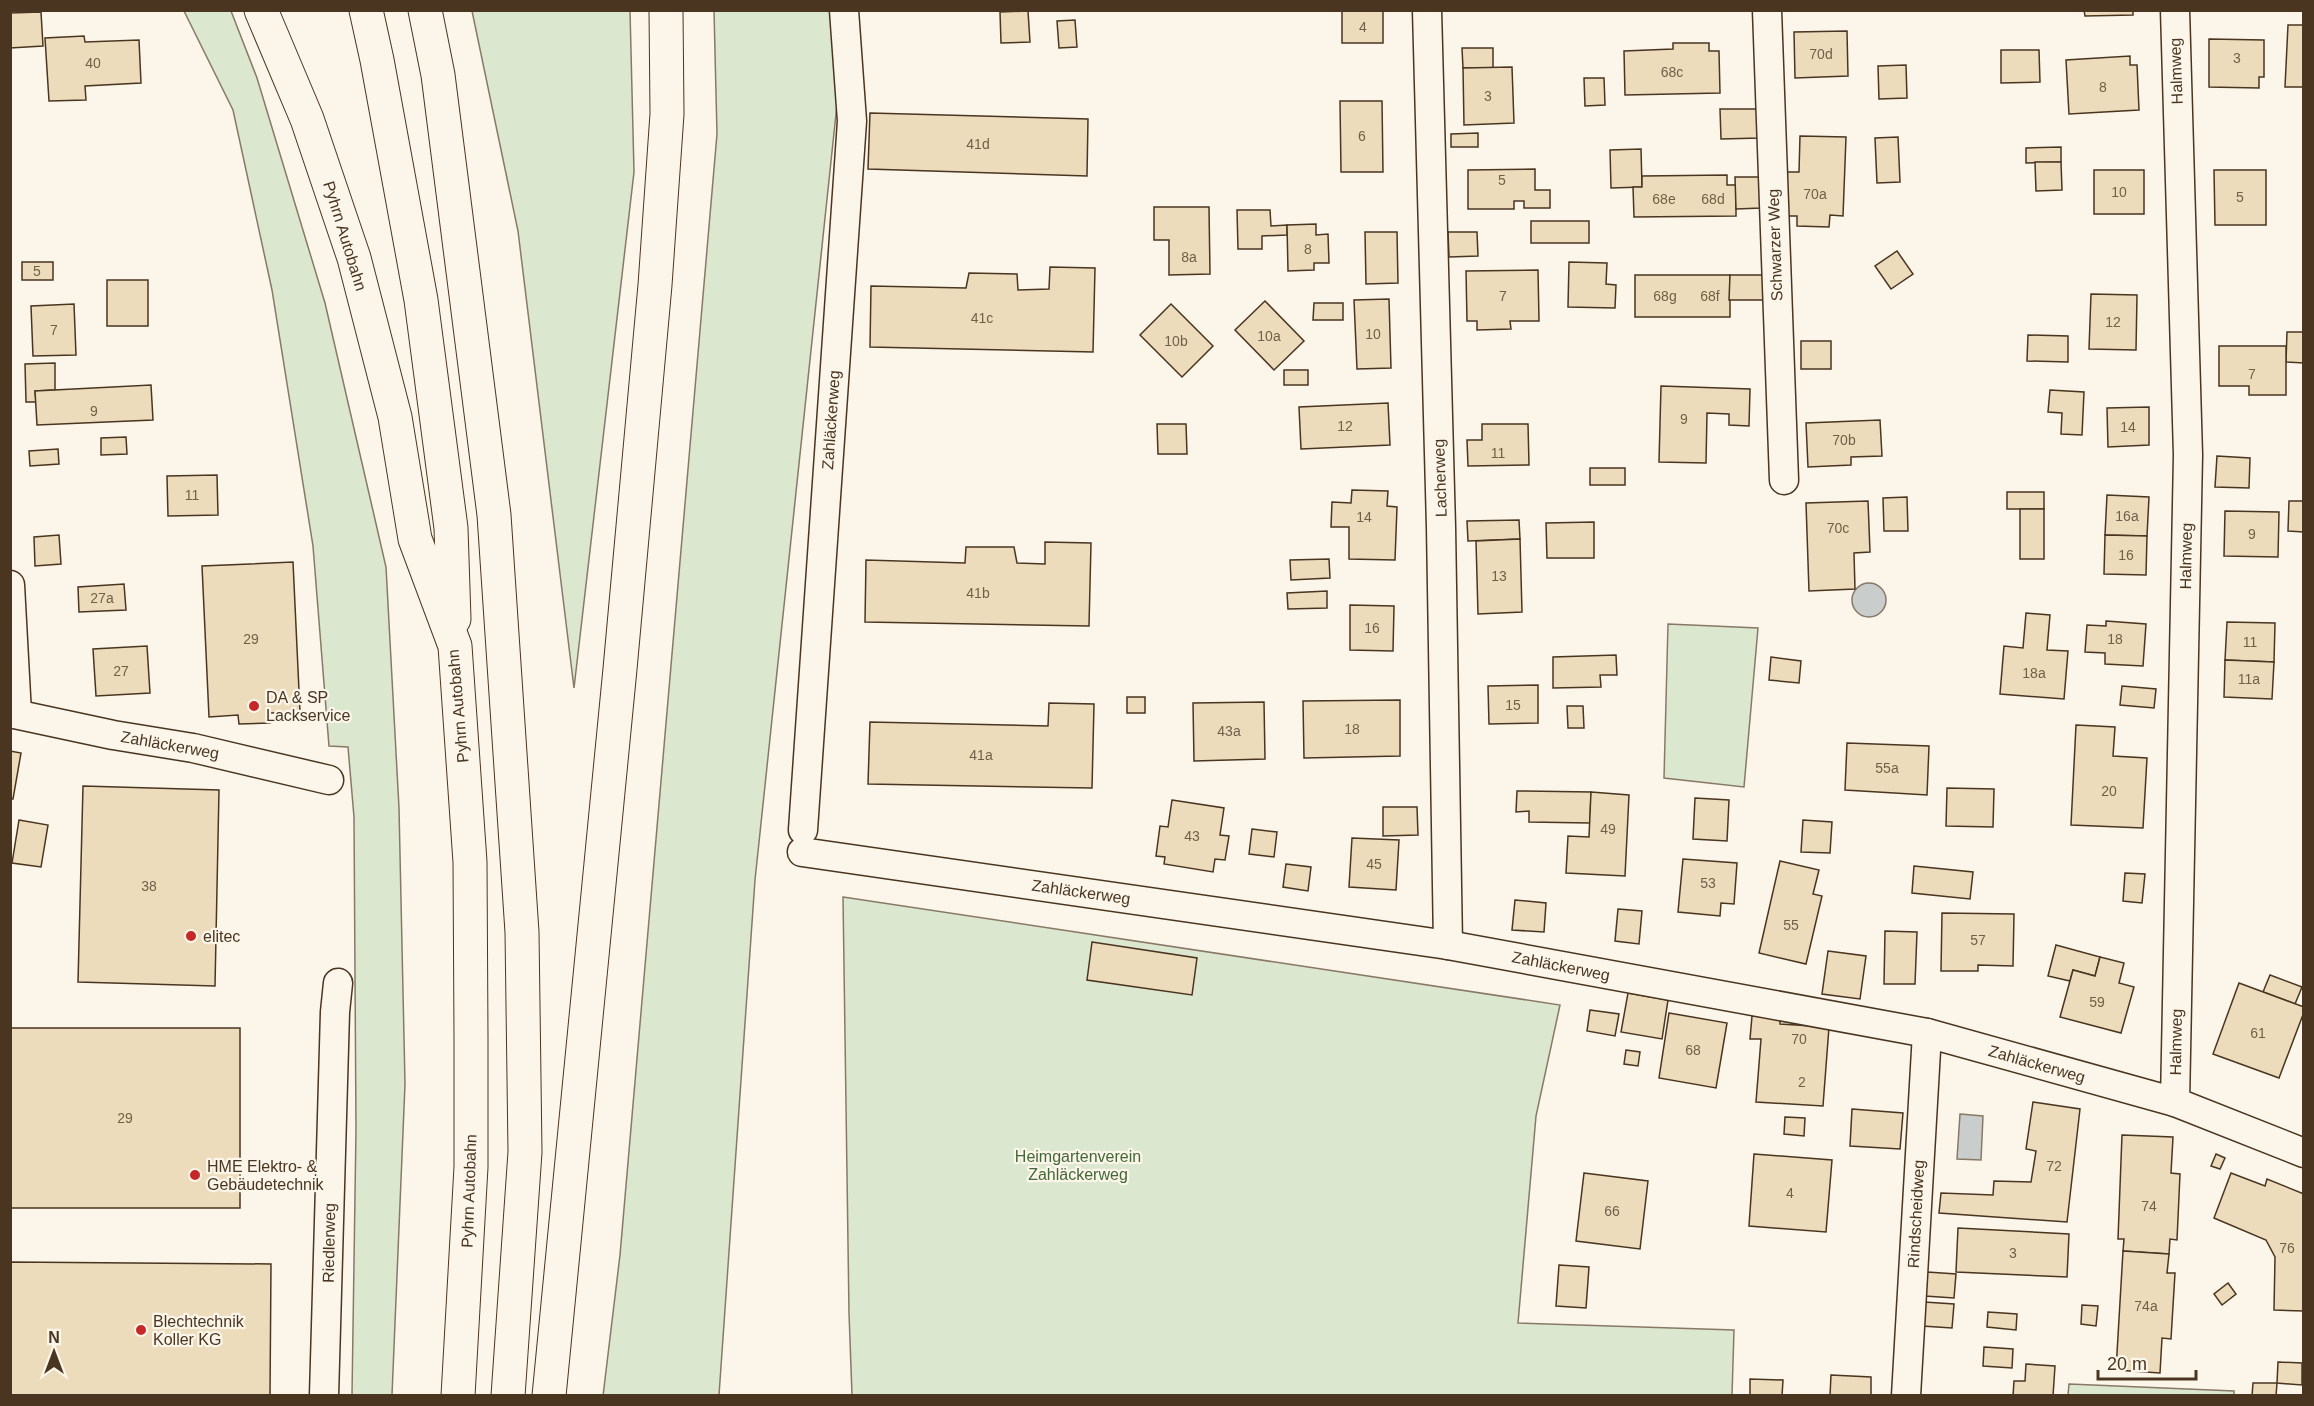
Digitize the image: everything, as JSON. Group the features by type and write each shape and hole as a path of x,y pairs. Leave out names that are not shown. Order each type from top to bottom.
{"highway":[{"name":"Pyhrn Autobahn","path":"261,10 307,119 354,258 394,417 415,539 455,646 470,862 471,1025 471,1167 458,1395"},
{"path":"366,10 421,300 451,528 455,646"},
{"path":"425,10 438,75 494,515 522,932 525,1152 508,1395"},
{"path":"549,1395 655,285 667,114 666,10"}],"street":[{"name":"Zahläckerweg","path":"844,10 852,121 803,841 1448,945 1927,1033 2175,1102 2304,1153"},
{"name":"Lacherweg","path":"1427,10 1442,527 1448,945"},
{"name":"Schwarzer Weg","path":"1767,10 1784,480"},
{"name":"Halmweg","path":"2175,10 2188,455 2175,1102"},
{"path":"10,585 14,713"},
{"name":"Zahläckerweg","path":"14,713 113,735 193,748 330,780"},
{"name":"Riedlerweg","path":"324,1395 338,983"},
{"name":"Rindscheidweg","path":"1906,1395 1927,1033"}],"green space":[{"path":"184,11 231,11 257,78 325,303 386,567 399,808 405,1084 392,1395 352,1395 356,1129 354,817 348,747 329,746 313,546 272,290 233,110"},
{"path":"472,11 630,11 634,172 574,688 518,231"},
{"path":"714,11 831,11 838,95 755,880 719,1395 603,1396 620,1255 717,134"},
{"path":"1668,624 1758,628 1744,787 1664,778"},
{"name":"Heimgartenverein Zahläckerweg","path":"843,897 1560,1005 1536,1116 1518,1323 1734,1330 1732,1395 852,1395"},
{"path":"2069,1384 2234,1391 2234,1395 2068,1395"}],"shaded area":[{"path":"1869,583 1881,588 1886,600 1881,612 1869,617 1857,612 1852,600 1857,588"},
{"path":"1960,1114 1983,1116 1981,1160 1957,1159"}],"building":[{"path":"1342,10 1383,10 1383,43 1342,43"},
{"path":"2084,10 2133,10 2133,15 2085,16"},
{"path":"1028,11 1030,42 1001,43 1000,12"},
{"path":"41,12 43,46 10,48 10,13"},
{"path":"1075,20 1077,47 1059,48 1057,21"},
{"path":"2288,25 2304,25 2304,87 2285,87"},
{"path":"1847,31 1848,76 1795,78 1794,32"},
{"path":"84,36 85,42 139,40 141,83 85,86 86,100 49,101 45,38"},
{"path":"2209,39 2264,40 2264,77 2259,77 2259,88 2209,87"},
{"path":"1673,43 1709,43 1709,51 1719,51 1720,93 1625,95 1624,51 1673,49"},
{"path":"1462,48 1493,48 1493,68 1463,68"},
{"path":"2001,50 2039,50 2040,82 2001,83"},
{"path":"2130,56 2130,65 2137,65 2139,110 2069,114 2066,60"},
{"path":"1906,65 1907,98 1879,99 1878,66"},
{"path":"1512,67 1514,123 1464,125 1463,68"},
{"path":"1584,78 1604,78 1605,105 1585,106"},
{"path":"1340,101 1382,101 1383,172 1341,172"},
{"path":"1720,109 1760,109 1760,138 1721,139"},
{"path":"870,113 1088,119 1087,176 868,169"},
{"path":"1478,133 1478,147 1451,147 1451,134"},
{"path":"1800,136 1846,137 1843,216 1830,215 1829,227 1797,226 1797,216 1786,216 1787,172 1799,172"},
{"path":"1898,137 1900,182 1877,183 1875,138"},
{"path":"2061,147 2061,162 2026,163 2026,148"},
{"path":"1641,149 1642,187 1611,188 1610,150"},
{"path":"2035,162 2061,162 2062,190 2036,191"},
{"path":"1535,169 1535,190 1550,190 1550,208 1524,208 1524,201 1514,201 1514,209 1468,209 1468,170"},
{"path":"2094,170 2144,170 2144,214 2094,214"},
{"path":"2214,170 2266,170 2266,225 2215,225"},
{"path":"1727,175 1727,185 1736,185 1736,216 1634,217 1633,187 1642,187 1642,176"},
{"path":"1735,177 1761,177 1761,208 1736,209"},
{"path":"1154,207 1209,207 1210,274 1169,275 1169,240 1154,240"},
{"path":"1237,210 1270,210 1271,226 1287,225 1287,235 1262,236 1262,249 1238,249"},
{"path":"1531,221 1589,221 1589,243 1531,243"},
{"path":"1316,224 1316,235 1328,234 1329,263 1314,263 1314,270 1288,271 1287,225"},
{"path":"1365,232 1397,232 1398,283 1366,284"},
{"path":"1448,232 1477,232 1478,256 1449,257"},
{"path":"1897,251 1913,274 1891,289 1875,266"},
{"path":"22,262 53,262 53,280 22,280"},
{"path":"1569,262 1607,263 1606,284 1616,285 1615,308 1568,307"},
{"path":"1050,267 1095,268 1093,352 870,347 871,286 966,288 969,273 1017,274 1018,290 1049,289"},
{"path":"1538,270 1539,321 1510,321 1511,329 1477,330 1477,321 1467,321 1466,271"},
{"path":"1635,275 1730,275 1730,317 1635,317"},
{"path":"1730,275 1764,275 1764,300 1729,300"},
{"path":"107,280 148,280 148,326 107,326"},
{"path":"2091,294 2137,295 2136,350 2089,349"},
{"path":"1389,299 1391,368 1357,369 1354,300"},
{"path":"1265,301 1304,341 1274,370 1235,330"},
{"path":"1314,303 1343,303 1343,320 1313,320"},
{"path":"74,304 76,355 33,356 31,306"},
{"path":"1171,304 1213,346 1182,377 1140,335"},
{"path":"2287,332 2304,332 2304,363 2286,362"},
{"path":"2028,335 2068,336 2068,362 2027,361"},
{"path":"1801,341 1831,341 1831,369 1801,369"},
{"path":"2219,346 2286,346 2286,395 2249,395 2249,386 2219,386"},
{"path":"55,363 55,390 35,391 36,402 26,402 25,364"},
{"path":"1284,370 1308,370 1308,385 1284,385"},
{"path":"151,385 153,420 37,425 35,391"},
{"path":"1661,386 1750,389 1749,426 1729,425 1729,414 1707,413 1706,463 1659,462"},
{"path":"2050,390 2084,392 2082,435 2061,434 2062,413 2048,412"},
{"path":"1388,403 1390,445 1301,449 1299,407"},
{"path":"2149,407 2149,445 2108,447 2107,408"},
{"path":"1880,420 1882,456 1851,457 1851,465 1808,467 1806,423"},
{"path":"1157,424 1186,424 1187,454 1158,454"},
{"path":"1482,424 1528,424 1529,465 1468,466 1467,440 1482,440"},
{"path":"126,437 127,454 101,455 101,438"},
{"path":"58,449 59,464 30,466 29,451"},
{"path":"2217,456 2250,458 2249,488 2215,487"},
{"path":"1590,468 1625,468 1625,485 1590,485"},
{"path":"217,475 218,515 168,516 167,476"},
{"path":"1352,490 1388,491 1387,506 1397,507 1395,560 1349,559 1349,527 1331,527 1332,502 1351,503"},
{"path":"2007,492 2044,492 2044,509 2007,509"},
{"path":"2107,495 2149,497 2147,536 2105,535"},
{"path":"1907,497 1908,531 1884,531 1883,498"},
{"path":"1868,501 1870,552 1854,553 1855,589 1809,591 1806,503"},
{"path":"2289,501 2304,501 2304,532 2288,531"},
{"path":"2020,509 2044,509 2044,559 2020,559"},
{"path":"2225,511 2279,512 2278,557 2224,556"},
{"path":"1519,520 1520,539 1468,541 1467,521"},
{"path":"1594,522 1594,558 1547,558 1546,523"},
{"path":"59,535 61,564 35,566 34,537"},
{"path":"2105,535 2147,536 2146,575 2104,574"},
{"path":"1520,539 1522,612 1478,614 1476,541"},
{"path":"1045,542 1091,543 1089,626 865,622 866,560 965,563 966,547 1014,547 1017,563 1045,564"},
{"path":"1329,559 1330,578 1291,580 1290,560"},
{"path":"293,562 300,712 270,713 270,723 239,724 238,715 209,717 202,566"},
{"path":"124,584 126,610 79,612 78,587"},
{"path":"1327,591 1327,608 1288,609 1287,593"},
{"path":"1350,605 1394,606 1393,651 1350,650"},
{"path":"2026,613 2050,615 2047,650 2068,651 2064,699 2000,694 2004,646 2023,648"},
{"path":"2106,621 2146,624 2143,666 2105,664 2105,653 2085,652 2087,625 2106,626"},
{"path":"2227,622 2275,623 2274,662 2225,660"},
{"path":"147,646 150,693 96,696 93,649"},
{"path":"1616,655 1617,675 1600,675 1601,687 1553,688 1553,657"},
{"path":"1771,657 1801,661 1799,683 1769,680"},
{"path":"2225,660 2274,662 2272,699 2224,697"},
{"path":"1538,685 1538,723 1489,724 1488,686"},
{"path":"2122,686 2156,689 2154,708 2120,705"},
{"path":"1127,697 1145,697 1145,713 1127,713"},
{"path":"1400,700 1400,756 1304,758 1303,701"},
{"path":"1264,702 1265,759 1194,761 1193,703"},
{"path":"1049,703 1094,704 1092,788 868,784 870,722 1048,726"},
{"path":"1567,706 1583,706 1584,728 1568,728"},
{"path":"2076,725 2115,727 2113,756 2147,758 2143,828 2071,825"},
{"path":"1847,743 1929,746 1927,795 1845,790"},
{"path":"10,751 21,753 13,799 10,799"},
{"path":"83,786 219,790 215,986 78,982"},
{"path":"1947,788 1994,789 1993,827 1946,826"},
{"path":"1517,791 1591,792 1590,823 1529,822 1529,811 1516,812"},
{"path":"1591,792 1629,795 1625,876 1566,873 1568,836 1589,837"},
{"path":"1695,798 1729,800 1727,841 1693,839"},
{"path":"1172,800 1224,808 1220,835 1229,836 1225,860 1215,859 1213,872 1164,864 1165,857 1156,856 1160,826 1168,827"},
{"path":"1383,807 1417,807 1418,835 1383,836"},
{"path":"19,820 48,825 41,867 12,863"},
{"path":"1803,820 1832,822 1830,853 1801,852"},
{"path":"1252,829 1277,832 1274,857 1249,854"},
{"path":"1352,838 1399,840 1396,890 1349,887"},
{"path":"1683,859 1737,863 1734,904 1721,903 1720,916 1678,912"},
{"path":"1780,861 1819,870 1813,894 1822,896 1806,964 1759,953"},
{"path":"1286,864 1311,867 1308,891 1283,887"},
{"path":"1914,866 1973,872 1970,899 1912,893"},
{"path":"2125,873 2145,874 2142,903 2123,901"},
{"path":"1515,900 1546,903 1544,932 1512,930"},
{"path":"1618,909 1642,911 1639,944 1615,941"},
{"path":"1942,913 2014,914 2013,966 1978,965 1978,971 1941,971"},
{"path":"1885,931 1917,932 1915,984 1884,984"},
{"path":"1092,942 1197,958 1192,995 1087,980"},
{"path":"2056,945 2100,957 2095,976 2073,970 2070,981 2048,976"},
{"path":"1828,951 1866,956 1860,999 1822,994"},
{"path":"2100,957 2124,963 2119,983 2134,987 2121,1033 2060,1017 2073,970 2095,976"},
{"path":"2270,975 2302,987 2295,1004 2263,992"},
{"path":"2239,983 2304,1007 2279,1078 2213,1054"},
{"path":"1628,993 1668,1000 1662,1039 1621,1032"},
{"path":"1590,1010 1619,1014 1615,1036 1587,1031"},
{"path":"1669,1013 1727,1023 1716,1088 1659,1078"},
{"path":"1752,1016 1780,1018 1780,1024 1829,1027 1823,1106 1756,1102 1761,1039 1750,1039"},
{"path":"10,1028 240,1028 240,1208 10,1208"},
{"path":"1626,1050 1640,1052 1638,1066 1624,1064"},
{"path":"2033,1102 2080,1109 2067,1222 1939,1213 1941,1193 1993,1195 1994,1181 2031,1182 2036,1151 2026,1149"},
{"path":"1852,1109 1903,1113 1900,1149 1850,1146"},
{"path":"1785,1117 1805,1118 1804,1136 1784,1134"},
{"path":"2122,1135 2173,1137 2171,1173 2180,1174 2177,1240 2170,1239 2169,1254 2123,1251 2124,1239 2118,1239"},
{"path":"1754,1154 1832,1160 1826,1232 1749,1226"},
{"path":"2216,1154 2225,1158 2220,1169 2211,1166"},
{"path":"1584,1173 1648,1181 1640,1249 1576,1241"},
{"path":"2231,1173 2265,1186 2267,1179 2304,1194 2304,1311 2274,1310 2275,1257 2266,1240 2214,1218"},
{"path":"1958,1228 2069,1234 2067,1277 1956,1272"},
{"path":"2123,1251 2169,1254 2167,1273 2175,1273 2171,1339 2162,1338 2160,1373 2116,1370"},
{"name":"Blechtechnik Koller KG","path":"10,1262 271,1264 270,1396 10,1396"},
{"path":"1559,1265 1589,1267 1586,1308 1556,1306"},
{"path":"1927,1272 1956,1274 1954,1298 1925,1296"},
{"path":"2228,1283 2236,1294 2222,1305 2214,1294"},
{"path":"1924,1302 1954,1304 1952,1328 1922,1326"},
{"path":"2082,1305 2098,1306 2096,1326 2081,1324"},
{"path":"1988,1312 2017,1314 2016,1330 1987,1327"},
{"path":"1984,1347 2013,1349 2012,1368 1983,1366"},
{"path":"2278,1362 2302,1363 2302,1385 2277,1383"},
{"path":"2026,1364 2055,1366 2053,1396 2013,1396 2014,1381 2025,1381"},
{"path":"1831,1375 1871,1377 1871,1396 1830,1396"},
{"path":"1750,1379 1783,1380 1782,1396 1750,1396"},
{"path":"2253,1383 2277,1383 2276,1396 2252,1396"}],"place":[{"name":"DA & SP Lackservice","path":"254,706"},
{"name":"elitec","path":"191,936"},
{"name":"HME Elektro- & Gebäudetechnik","path":"195,1175"},
{"name":"Blechtechnik Koller KG","path":"141,1330"}]}
